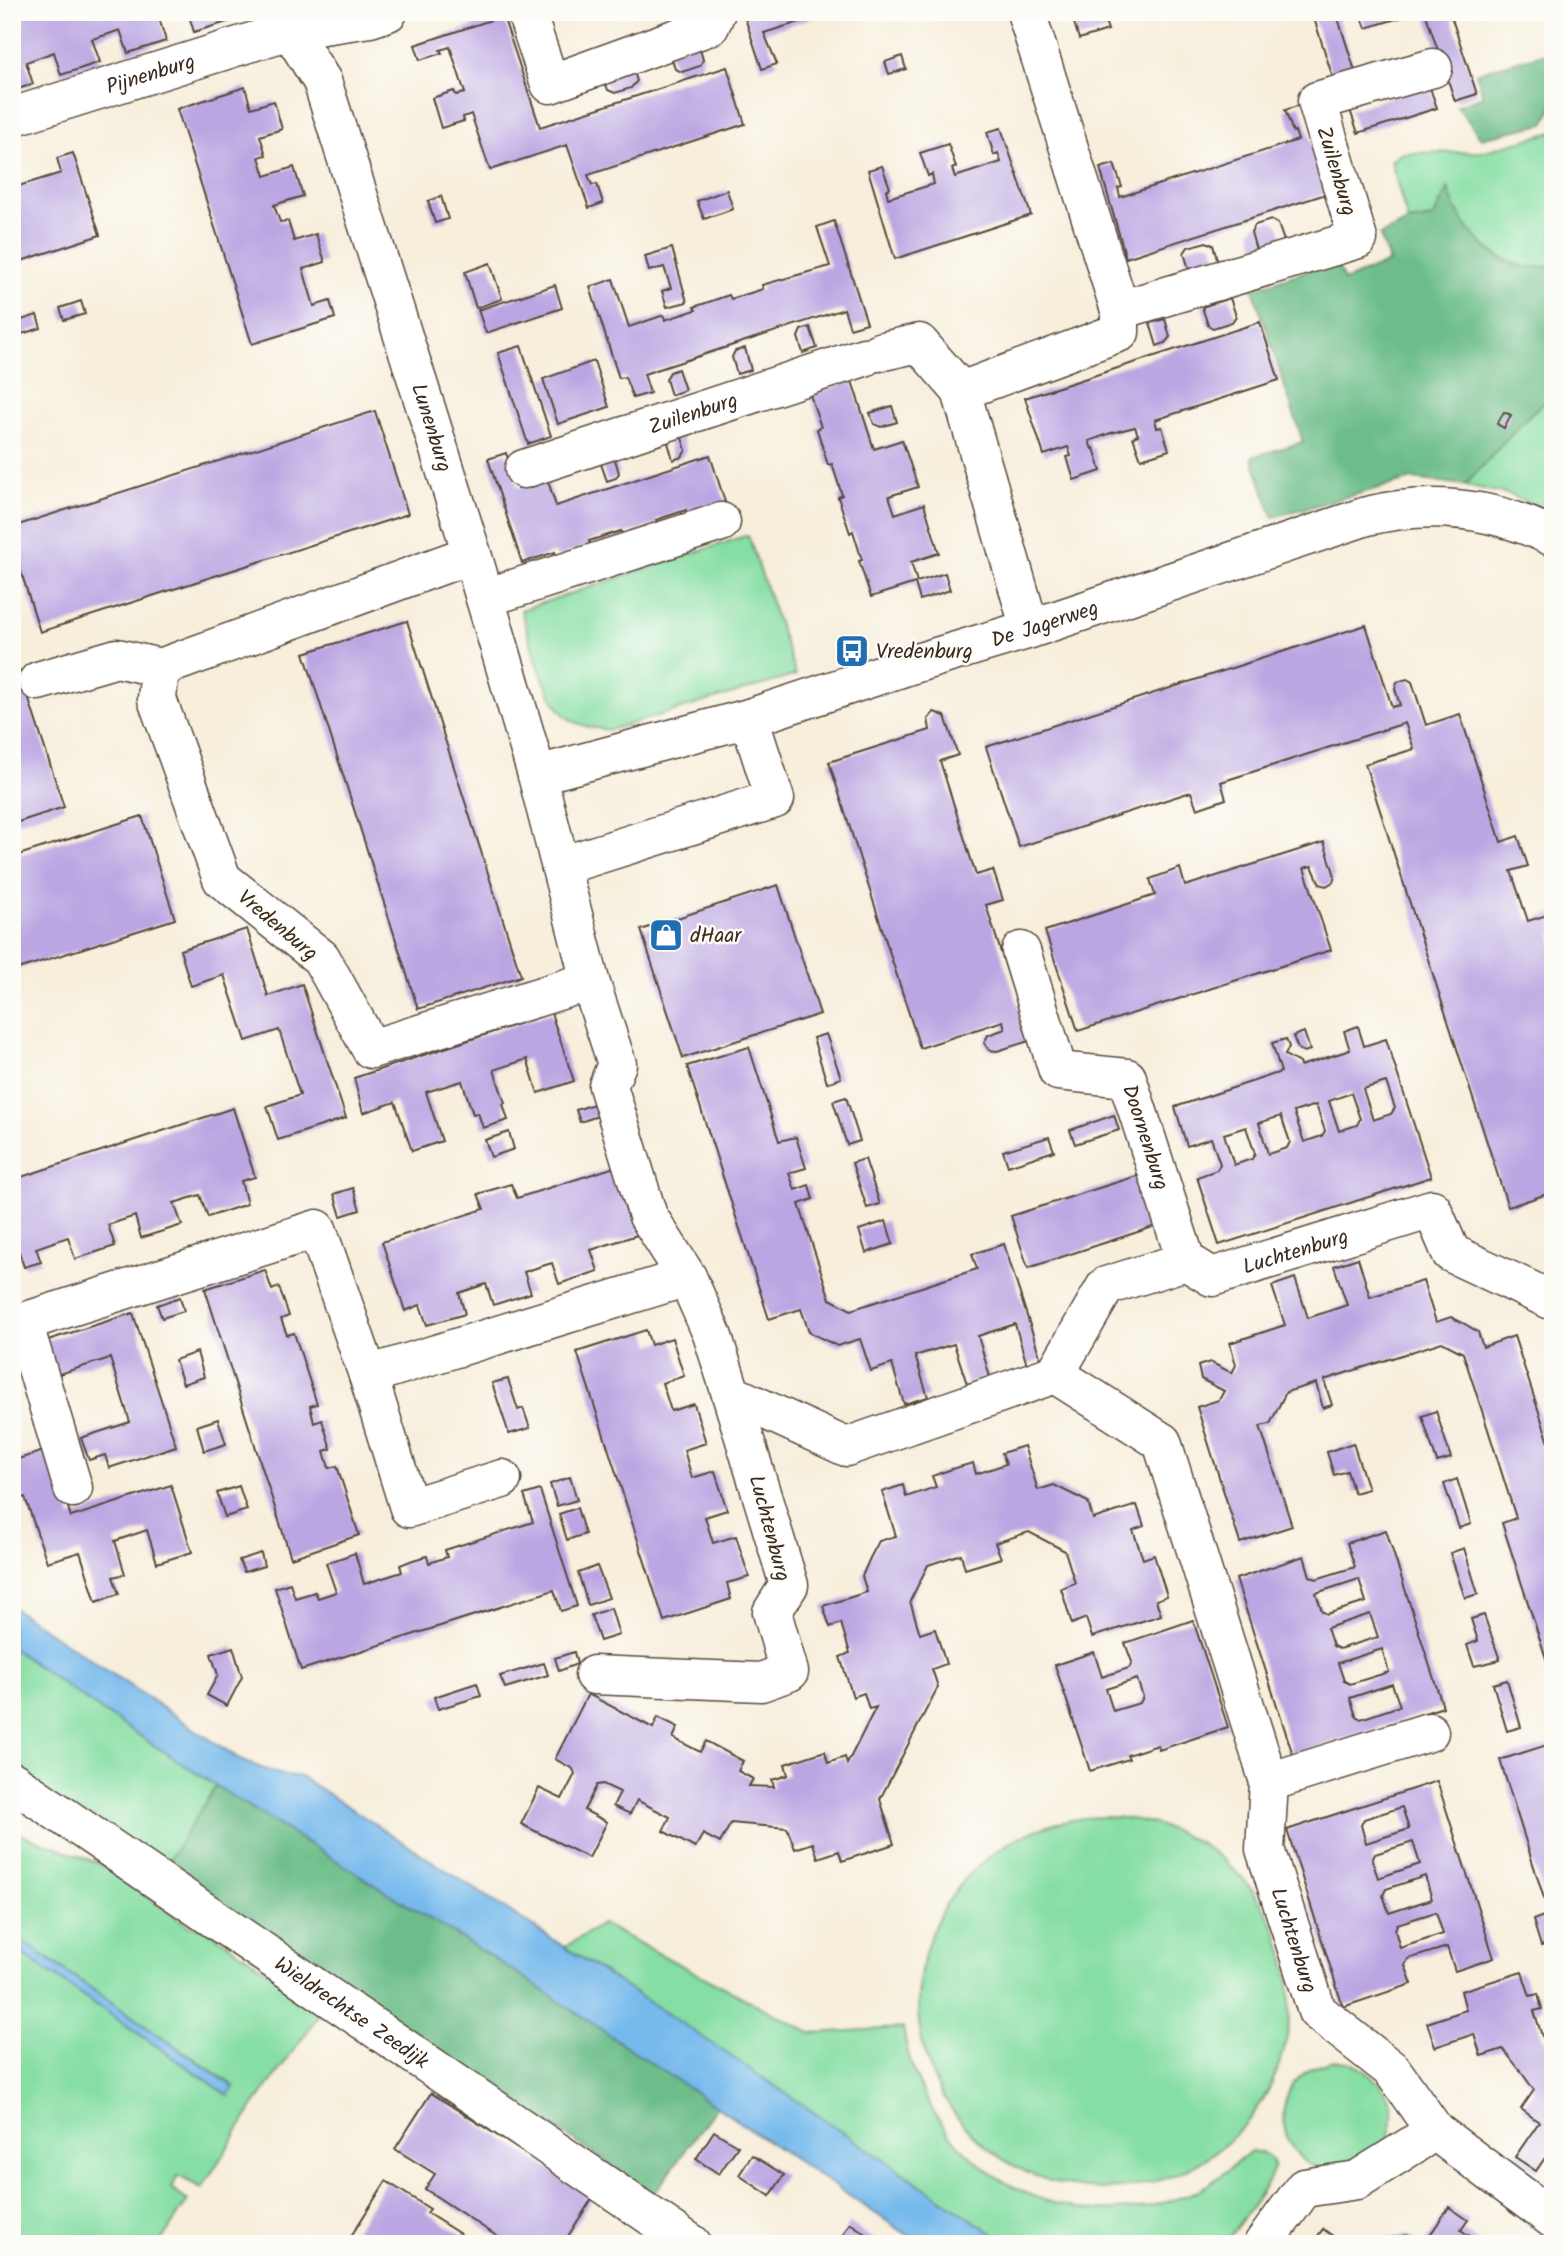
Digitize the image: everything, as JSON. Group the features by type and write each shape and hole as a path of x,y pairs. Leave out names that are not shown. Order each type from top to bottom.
{"street":[{"path":"302,20 370,18 388,12"},
{"path":"526,12 550,84 710,26 716,12"},
{"path":"961,391 1120,332 1120,310 1026,12"},
{"name":"Lunenburg","path":"302,20 472,554 537,775"},
{"name":"Pijnenburg","path":"12,117 302,20"},
{"name":"Zuilenburg","path":"1120,310 1358,239 1317,101 1433,68"},
{"name":"Zuilenburg","path":"524,469 871,355 919,343 961,391 1030,629"},
{"name":"De Jagerweg","path":"537,775 749,718 1030,629 1367,516 1423,507 1466,509 1522,523 1553,537"},
{"path":"485,598 721,522"},
{"path":"38,681 117,658 160,668 472,554"},
{"name":"Vredenburg","path":"160,668 157,699 222,879 321,958 371,1049 590,981"},
{"path":"561,866 775,799 749,718"},
{"path":"537,775 590,981"},
{"name":"Doornenburg","path":"1021,951 1058,1071 1127,1077 1186,1261"},
{"name":"Luchtenburg","path":"590,981 617,1064 608,1086 648,1216 687,1277 712,1334 789,1585 772,1612 789,1672 761,1682 594,1675"},
{"name":"Luchtenburg","path":"1186,1261 1212,1277 1432,1209 1451,1253 1553,1301"},
{"path":"73,1489 18,1323 317,1228 368,1375 409,1508 502,1479"},
{"path":"732,1394 846,1447 1055,1374 1106,1286 1186,1261"},
{"path":"368,1375 687,1277"},
{"name":"Luchtenburg","path":"1055,1374 1161,1442 1269,1783 1265,1849 1317,2011 1392,2070 1434,2131 1553,2219"},
{"path":"1269,1783 1429,1732"},
{"name":"Wieldrechtse Zeedijk","path":"12,1781 692,2244"},
{"path":"1263,2244 1304,2188 1357,2180 1434,2131"}],"green space":[{"path":"1553,51 1553,106 1544,124 1481,138 1457,106 1483,96 1476,73"},
{"path":"1553,132 1553,267 1518,265 1487,248 1463,221 1448,189 1433,218 1408,222 1391,161 1402,153 1481,152"},
{"path":"1448,188 1464,223 1492,252 1514,265 1553,266 1553,395 1533,411 1465,485 1412,479 1273,517 1252,457 1303,442 1253,289 1336,261 1344,281 1389,262 1380,235 1408,222 1433,218"},
{"path":"1553,395 1553,514 1511,495 1465,485 1499,448 1507,434"},
{"path":"748,535 796,675 610,730 578,723 560,710 539,668 521,610"},
{"path":"12,1648 216,1786 162,1871 12,1769"},
{"path":"216,1786 514,1971 717,2106 654,2194 355,1994 162,1871"},
{"path":"1104,1817 1140,1821 1175,1831 1207,1848 1236,1871 1259,1900 1276,1932 1286,1967 1290,2003 1286,2039 1276,2074 1259,2106 1236,2135 1207,2158 1175,2175 1140,2185 1104,2189 1068,2185 1033,2175 1001,2158 972,2135 949,2106 932,2074 922,2039 918,2003 922,1967 932,1932 949,1900 972,1871 1001,1848 1033,1831 1068,1821"},
{"path":"12,1831 98,1863 189,1926 208,1930 323,2009 253,2107 202,2188 178,2176 171,2188 188,2200 159,2244 12,2244 12,1947 228,2095 234,2086 12,1934"},
{"path":"602,1924 811,2033 903,2028 916,2076 938,2118 967,2153 1004,2181 1045,2200 1089,2209 1137,2208 1185,2196 1203,2188 1251,2151 1270,2159 1273,2170 1259,2197 1224,2244 1008,2244 565,1947"},
{"path":"1334,2061 1352,2063 1382,2087 1392,2111 1391,2129 1376,2156 1339,2168 1322,2169 1306,2162 1292,2148 1284,2123 1284,2110 1287,2097 1301,2075"}],"water":[{"path":"12,1607 244,1762 279,1774 301,1777 355,1811 689,2028 1008,2244 921,2244 514,1971 216,1786 12,1648"},
{"path":"12,1934 234,2087 228,2095 12,1947"}],"building":[{"path":"12,12 176,13 159,18 166,41 128,53 120,30 92,39 100,62 61,75 54,52 26,62 33,84 12,91"},
{"path":"188,12 230,12 233,20 194,32"},
{"path":"743,12 828,13 764,33 777,64 762,69"},
{"path":"1074,12 1102,12 1108,30 1079,39 1072,16 1075,16"},
{"path":"1143,12 1163,12 1163,13 1145,19"},
{"path":"1312,12 1336,12 1355,71 1333,78"},
{"path":"1360,12 1405,12 1406,16 1366,28"},
{"path":"1425,12 1471,12 1452,19 1477,94 1455,101"},
{"path":"503,16 540,127 727,67 745,124 588,175 592,185 597,184 603,203 589,208 567,145 490,170 471,114 463,117 464,121 441,128 432,98 454,91 456,95 465,93 450,47 440,50 442,53 420,60 415,45"},
{"path":"698,42 703,60 700,66 682,72 675,69 669,51"},
{"path":"902,56 906,69 889,74 885,62"},
{"path":"631,63 637,81 631,88 615,93 608,90 602,73"},
{"path":"1429,85 1437,108 1358,133 1350,110"},
{"path":"245,87 251,108 274,101 282,129 260,136 266,155 259,157 265,176 294,167 303,196 274,205 280,222 288,221 294,241 316,234 325,262 303,269 314,306 330,301 335,318 252,344 177,109"},
{"path":"1300,105 1329,193 1126,258 1100,168 1114,164 1122,187 1118,188 1120,197 1298,140 1285,110"},
{"path":"1001,128 1031,215 895,259 868,170 882,166 890,188 886,190 888,198 934,184 932,174 928,176 920,153 948,144 956,167 952,169 955,177 1001,162 998,153 994,155 987,132"},
{"path":"73,153 100,235 12,264 12,188 61,173 57,158"},
{"path":"727,190 733,209 704,219 697,201"},
{"path":"441,196 448,219 435,223 428,201"},
{"path":"1271,220 1278,224 1284,241 1256,250 1251,232 1255,225"},
{"path":"834,221 867,323 850,328 844,309 644,374 650,393 633,398 625,377 619,378 590,287 613,279 629,327 664,315 665,320 729,295 731,299 763,289 762,285 830,266 817,227"},
{"path":"1206,242 1213,245 1218,263 1190,272 1184,253 1188,247"},
{"path":"672,248 687,302 667,307 662,291 671,288 664,267 649,271 645,256"},
{"path":"490,263 502,299 476,308 465,272"},
{"path":"555,285 562,308 486,333 478,310"},
{"path":"1230,298 1236,316 1232,322 1213,328 1208,325 1202,307"},
{"path":"81,301 85,314 64,320 60,308"},
{"path":"37,315 41,328 12,337 12,323"},
{"path":"1165,319 1170,337 1157,346 1150,323"},
{"path":"1260,322 1279,380 1155,420 1157,428 1162,427 1169,450 1141,459 1133,437 1138,435 1135,427 1111,433 1089,441 1101,471 1074,480 1067,457 1071,456 1068,447 1044,455 1025,398"},
{"path":"810,327 817,348 803,353 798,337 801,330"},
{"path":"521,346 551,436 528,444 498,353"},
{"path":"745,348 751,370 737,374 732,357 735,351"},
{"path":"594,361 609,407 558,424 543,379"},
{"path":"678,369 685,390 671,395 666,379 670,372"},
{"path":"852,381 874,449 902,440 918,487 889,496 895,514 924,504 939,553 911,562 917,582 945,573 950,590 920,600 915,583 871,597 859,561 862,560 853,531 850,533 838,497 842,495 832,464 828,465 817,429 821,427 810,395"},
{"path":"892,406 897,422 881,427 874,424 870,413"},
{"path":"375,411 408,514 40,632 12,543 12,527"},
{"path":"1504,412 1511,415 1504,428 1497,424"},
{"path":"681,435 686,450 682,457 673,460 667,439"},
{"path":"506,453 518,488 547,478 556,506 710,455 725,502 687,514 686,510 656,520 657,524 622,535 621,531 589,541 590,545 557,557 555,552 522,563 488,459"},
{"path":"614,456 619,473 616,478 607,481 600,461"},
{"path":"407,621 521,976 418,1009 304,653"},
{"path":"1366,625 1392,707 1400,705 1395,689 1397,682 1407,679 1412,682 1426,725 1460,714 1501,842 1518,836 1528,866 1511,871 1528,921 1553,913 1553,990 1550,990 1553,1000 1553,1192 1508,1207 1365,764 1414,749 1405,723 1221,782 1226,799 1197,809 1191,792 1019,847 986,747"},
{"path":"12,648 64,807 12,824"},
{"path":"934,712 945,716 958,755 940,761 976,875 993,870 1003,900 986,905 1029,1041 997,1051 989,1050 984,1043 988,1035 1005,1029 1003,1021 920,1048 829,762 930,730 928,719"},
{"path":"142,816 175,919 12,971 12,857"},
{"path":"1324,842 1335,876 1333,882 1326,886 1320,884 1312,866 1304,868 1331,950 1078,1031 1045,931 1155,895 1150,879 1180,868 1185,886"},
{"path":"778,885 820,1014 683,1058 641,930"},
{"path":"247,929 268,996 302,984 346,1118 278,1140 267,1106 300,1095 279,1030 246,1041 224,975 191,986 180,950"},
{"path":"551,1013 574,1081 538,1093 527,1059 494,1070 508,1120 483,1128 478,1113 473,1114 462,1081 426,1092 442,1141 412,1151 395,1102 363,1113 354,1078"},
{"path":"1358,1026 1364,1046 1386,1039 1431,1177 1219,1245 1197,1177 1217,1170 1220,1164 1211,1138 1187,1146 1175,1107 1281,1072 1272,1043 1286,1039 1289,1047 1285,1055 1300,1066 1350,1050 1344,1031","holes":["1386,1082 1395,1108 1391,1114 1373,1120 1363,1089","1351,1093 1360,1119 1357,1125 1339,1131 1329,1101","1316,1105 1325,1131 1322,1136 1304,1142 1294,1112","1281,1116 1290,1142 1287,1148 1268,1154 1259,1123","1246,1127 1255,1154 1252,1159 1234,1165 1224,1134"]},
{"path":"1304,1032 1310,1050 1304,1052 1298,1049 1293,1036"},
{"path":"826,1034 841,1078 827,1083 813,1038"},
{"path":"749,1047 779,1141 796,1137 806,1168 789,1173 795,1190 809,1185 813,1199 799,1204 830,1299 851,1310 977,1269 972,1254 1004,1244 1041,1360 1027,1365 1015,1324 978,1336 990,1377 967,1384 954,1344 915,1356 928,1397 904,1404 892,1364 871,1371 860,1339 837,1346 809,1332 801,1309 769,1319 687,1066"},
{"path":"846,1097 860,1141 847,1145 833,1101"},
{"path":"597,1103 601,1115 580,1122 576,1110"},
{"path":"233,1108 255,1177 241,1181 247,1204 208,1217 200,1195 174,1203 182,1225 141,1238 135,1216 108,1225 115,1246 75,1259 68,1237 36,1248 41,1262 24,1267 12,1230 12,1180"},
{"path":"1114,1115 1119,1130 1075,1144 1070,1130"},
{"path":"509,1132 514,1149 491,1157 485,1140"},
{"path":"1049,1137 1054,1151 1008,1166 1003,1151"},
{"path":"865,1159 880,1204 867,1208 852,1163"},
{"path":"618,1166 640,1234 591,1250 598,1271 559,1284 552,1263 539,1267 524,1272 531,1293 493,1305 486,1284 459,1293 465,1314 427,1325 420,1305 405,1311 382,1242 484,1209 478,1194 511,1184 517,1198"},
{"path":"1146,1173 1162,1224 1028,1268 1011,1216"},
{"path":"353,1188 360,1210 341,1216 334,1194"},
{"path":"886,1221 893,1244 866,1253 859,1230"},
{"path":"1358,1258 1370,1297 1423,1281 1436,1322 1451,1317 1465,1324 1478,1332 1483,1347 1514,1336 1553,1455 1553,1680 1502,1523 1516,1518 1463,1353 1442,1342 1324,1380 1332,1405 1323,1408 1316,1383 1286,1392 1270,1424 1260,1426 1292,1526 1240,1543 1197,1407 1219,1400 1224,1391 1201,1379 1198,1366 1210,1362 1232,1373 1236,1365 1230,1343 1285,1325 1272,1286 1295,1278 1308,1318 1347,1305 1334,1266"},
{"path":"265,1270 272,1290 279,1287 289,1316 281,1319 287,1335 294,1333 317,1404 310,1406 314,1423 322,1420 331,1449 324,1451 329,1468 337,1466 359,1535 291,1558 205,1289"},
{"path":"180,1297 184,1311 162,1318 157,1305"},
{"path":"133,1313 176,1446 109,1468 105,1455 89,1460 81,1438 130,1422 110,1358 56,1375 45,1341"},
{"path":"646,1330 651,1345 672,1338 684,1376 662,1383 671,1411 694,1404 706,1443 684,1450 692,1478 715,1471 727,1510 705,1517 713,1543 736,1536 749,1577 727,1583 731,1599 664,1621 577,1352"},
{"path":"197,1352 204,1377 183,1384 175,1360"},
{"path":"508,1379 518,1410 523,1408 530,1428 509,1434 492,1383"},
{"path":"1436,1411 1451,1458 1437,1462 1422,1416"},
{"path":"218,1419 226,1444 204,1451 197,1426"},
{"path":"1353,1443 1368,1489 1354,1493 1347,1471 1334,1475 1327,1452"},
{"path":"1024,1446 1038,1490 1054,1485 1088,1502 1093,1519 1137,1505 1144,1526 1133,1530 1143,1559 1154,1555 1167,1596 1156,1600 1161,1615 1092,1637 1086,1618 1072,1624 1061,1588 1075,1583 1065,1551 1029,1532 995,1543 1001,1558 965,1569 961,1554 928,1565 910,1601 920,1634 935,1629 946,1664 932,1669 938,1687 880,1799 894,1844 842,1861 839,1851 818,1858 813,1843 795,1849 787,1828 731,1823 720,1843 703,1834 695,1848 663,1831 670,1817 637,1800 630,1814 613,1806 620,1792 603,1784 597,1785 584,1810 607,1822 589,1858 521,1824 539,1788 562,1799 575,1774 573,1769 555,1759 588,1694 653,1728 658,1717 678,1727 673,1738 700,1752 706,1741 743,1761 738,1771 753,1779 749,1786 774,1787 772,1780 788,1775 785,1764 825,1751 828,1763 845,1757 847,1764 876,1707 869,1709 864,1693 853,1697 840,1657 850,1653 841,1623 830,1627 823,1606 867,1592 862,1576 870,1558 879,1541 896,1536 882,1492 903,1485 906,1497 936,1487 932,1476 952,1469 973,1463 976,1474 1006,1464 1002,1453"},
{"path":"50,1449 71,1517 171,1485 192,1552 157,1563 147,1530 115,1541 125,1574 113,1577 119,1594 96,1602 80,1552 47,1562 25,1497 12,1501 12,1461"},
{"path":"570,1477 577,1500 557,1506 550,1484"},
{"path":"1457,1479 1471,1524 1459,1528 1444,1484"},
{"path":"239,1486 247,1510 225,1517 217,1493"},
{"path":"540,1490 577,1606 561,1611 554,1590 301,1670 275,1588 290,1583 295,1598 315,1592 318,1598 336,1592 326,1563 355,1553 364,1584 402,1572 400,1565 413,1560 427,1556 429,1563 447,1557 445,1550 533,1522 524,1495"},
{"path":"577,1508 585,1534 567,1540 559,1514"},
{"path":"1386,1530 1443,1707 1293,1755 1236,1579 1304,1556 1310,1576 1316,1579 1355,1567 1347,1543","holes":["1359,1579 1366,1602 1327,1614 1322,1611 1316,1593","1370,1614 1378,1637 1339,1649 1333,1646 1327,1628","1382,1649 1389,1672 1350,1684 1344,1681 1338,1663","1392,1684 1400,1706 1361,1719 1356,1716 1350,1698"]},
{"path":"1464,1548 1478,1594 1465,1598 1450,1553"},
{"path":"261,1553 264,1566 244,1572 239,1560"},
{"path":"597,1566 609,1598 588,1605 578,1573"},
{"path":"611,1608 619,1635 600,1641 591,1615"},
{"path":"1484,1615 1500,1660 1474,1666 1467,1645 1478,1641 1471,1619"},
{"path":"1193,1620 1228,1727 1159,1750 1158,1745 1127,1755 1129,1759 1090,1771 1055,1665 1094,1652 1102,1677 1129,1668 1132,1662 1125,1643","holes":["1137,1679 1143,1697 1140,1703 1113,1711 1106,1689"]},
{"path":"233,1647 242,1677 227,1706 207,1695 218,1675 211,1654"},
{"path":"574,1652 577,1664 559,1671 555,1658"},
{"path":"544,1663 548,1675 505,1688 500,1676"},
{"path":"1507,1680 1521,1727 1507,1731 1493,1684"},
{"path":"477,1683 481,1696 438,1709 434,1697"},
{"path":"1553,1743 1553,1942 1541,1946 1533,1920 1549,1914 1500,1760"},
{"path":"1437,1781 1494,1958 1455,1971 1447,1947 1408,1959 1405,1965 1412,1984 1343,2007 1287,1830","holes":["1402,1807 1409,1829 1366,1843 1361,1825 1364,1819","1413,1842 1420,1864 1378,1878 1372,1860 1375,1854","1425,1876 1432,1899 1389,1913 1383,1895 1386,1889","1436,1912 1443,1934 1400,1948 1395,1930 1397,1924"]},
{"path":"1522,1972 1530,1996 1538,1994 1542,2009 1534,2011 1542,2036 1553,2049 1553,2146 1536,2171 1515,2157 1539,2122 1521,2109 1534,2090 1519,2069 1503,2049 1481,2056 1474,2034 1435,2047 1427,2023 1466,2010 1461,1991"},
{"path":"431,2093 593,2197 563,2244 509,2244 425,2189 435,2174 395,2149"},
{"path":"714,2131 738,2146 719,2174 696,2159"},
{"path":"752,2155 784,2175 770,2196 739,2175"},
{"path":"386,2181 430,2209 427,2213 476,2244 346,2244"},
{"path":"1449,2207 1468,2220 1461,2230 1481,2244 1424,2244"},
{"path":"850,2223 878,2242 884,2244 837,2244"},
{"path":"1323,2229 1344,2244 1312,2244"},
{"path":"1409,2235 1421,2244 1368,2244 1370,2241"}],"place":[{"name":"Vredenburg","path":"852,651"},
{"name":"dHaar","path":"666,935"}]}
